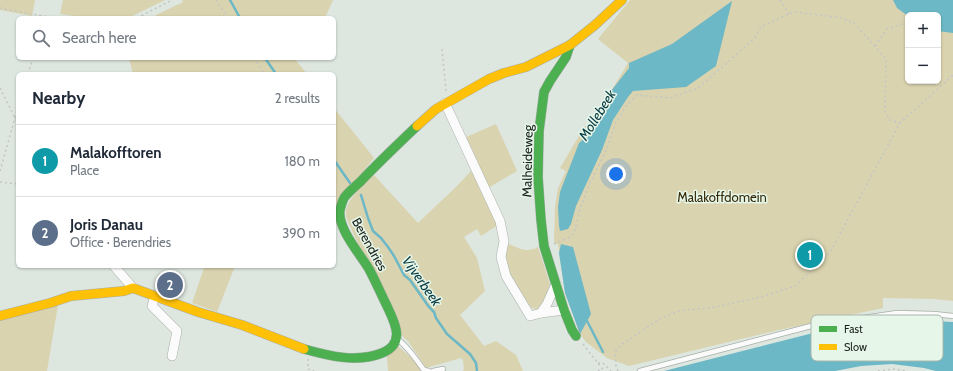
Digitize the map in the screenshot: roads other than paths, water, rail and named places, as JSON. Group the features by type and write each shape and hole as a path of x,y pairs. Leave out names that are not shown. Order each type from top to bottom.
{"street":[{"name":"Berendries","path":"396,339 396,330 382,295 368,266 342,224 340,215 345,198 382,159 432,112 489,79 526,67 570,45 595,25 622,0"},
{"name":"Malheideweg","path":"570,45 570,50 545,88 544,92 539,131 538,177 544,246 564,310 576,336"},
{"path":"447,102 500,221 504,241 501,257 506,276 530,316 564,310"},
{"path":"116,268 133,288 207,315 242,325 317,353 351,358 369,357 381,354 390,348 396,339"},
{"path":"541,313 556,284"},
{"path":"0,316 71,296 124,291 133,288"},
{"path":"155,296 152,306 177,331 172,356"}],"lane":[{"path":"883,315 897,313 953,316"},
{"path":"640,371 811,326"},
{"path":"396,339 412,354 424,370 428,371"},
{"path":"433,371 443,369"}],"water":[{"path":"893,0 953,0 953,33 941,31 941,12 905,12 905,14 897,8"},
{"path":"732,1 716,66 686,87 633,91 613,120 602,150 576,206 571,224 568,229 560,231 558,207 560,192 579,143 587,136 606,113 611,91 629,68 629,63 672,44"},
{"path":"561,244 573,247 591,314 580,334 565,293 559,253"},
{"path":"943,322 953,322 953,371 936,371 892,364 861,366 835,371 664,371 811,334 811,361 943,361"}],"waterway":[{"name":"Vijverbeek","path":"230,0 239,16"},
{"name":"Vijverbeek","path":"266,60 275,72"},
{"name":"Vijverbeek","path":"336,163 350,183"},
{"name":"Vijverbeek","path":"361,195 373,231 388,247 404,275 410,280 434,312 436,318 447,334 470,354 476,363 477,371"},
{"name":"Mollebeek","path":"586,319 603,352"}],"place":[{"name":"Malakofftoren","path":"810,255"},
{"name":"Joris Danau","path":"170,285"}],"park label":[{"name":"Malakoffdomein","path":"722,197"}]}
